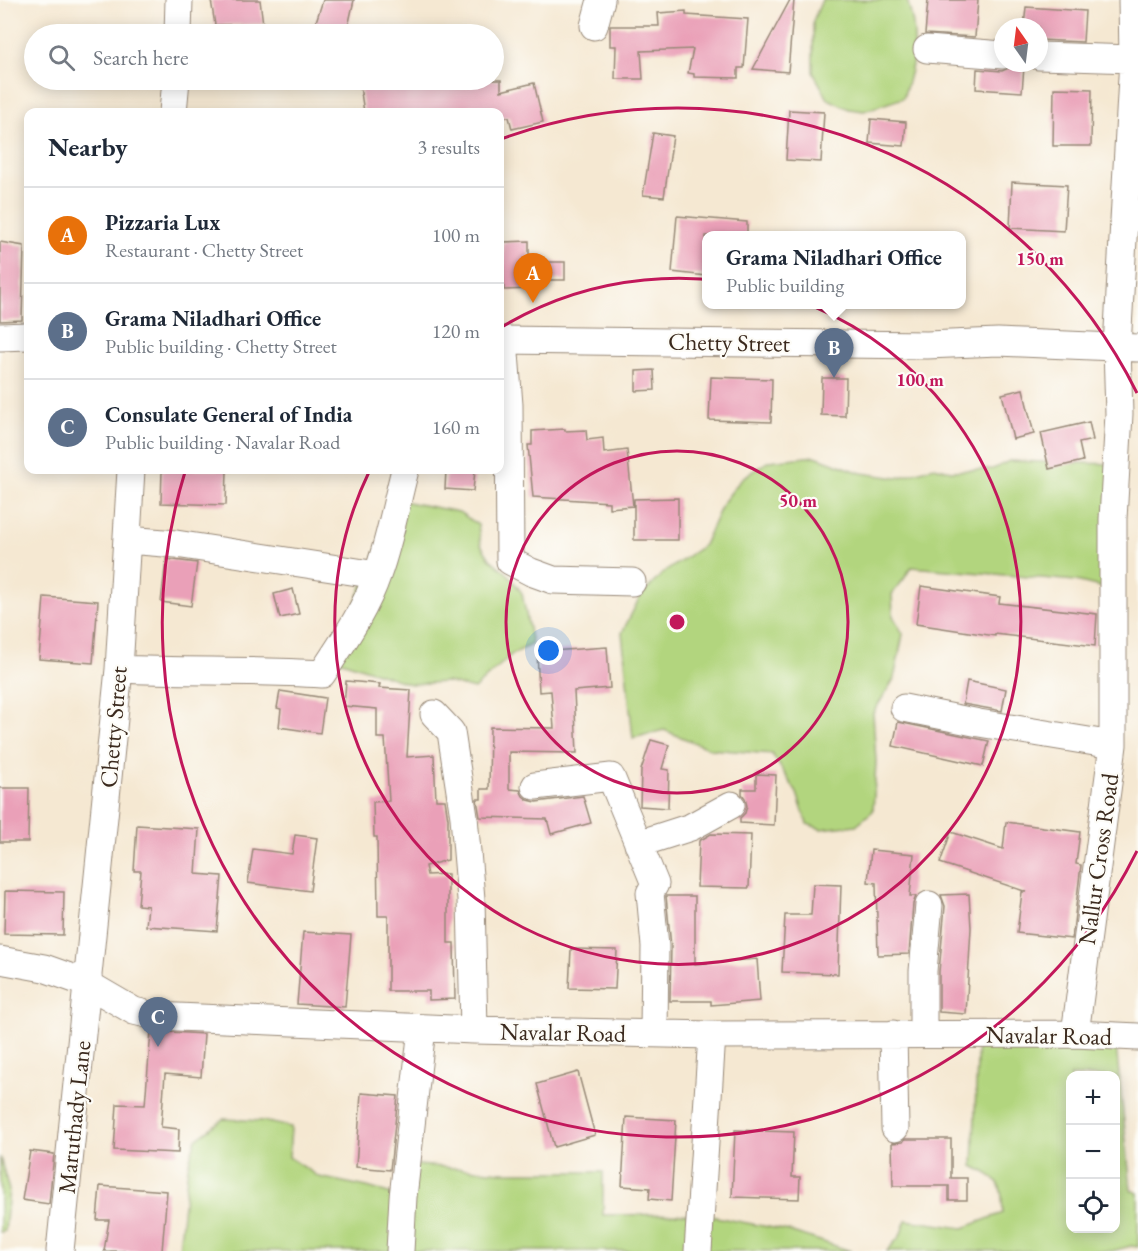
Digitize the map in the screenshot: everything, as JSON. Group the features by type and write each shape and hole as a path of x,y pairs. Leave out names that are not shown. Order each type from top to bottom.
{"street":[{"path":"178,24 179,0"},
{"path":"594,26 601,0"},
{"name":"Nallur Cross Road","path":"1075,1034 1113,745 1113,519 1119,414 1127,347 1133,59 1132,0"},
{"path":"927,49 994,54"},
{"path":"1048,56 1133,59"},
{"path":"173,108 175,90"},
{"path":"0,337 24,336"},
{"name":"Chetty Street","path":"504,340 927,345 998,342 1127,347"},
{"path":"504,359 509,405 510,561 553,580 632,582"},
{"name":"Chetty Street","path":"86,983 119,669 131,474"},
{"path":"119,669 253,670 322,674 340,648 377,575 392,528 404,474"},
{"path":"128,540 176,544 377,575"},
{"path":"904,708 1113,745"},
{"path":"434,714 451,732 465,817 471,899 474,1030"},
{"path":"535,786 611,777 655,884 650,893 655,946 654,1033"},
{"path":"638,844 691,827 731,805"},
{"path":"922,1034 923,971 929,905"},
{"name":"Navalar Road","path":"0,960 44,968 86,983 134,1011 155,1016 474,1030 712,1035 1075,1034 1138,1037"},
{"name":"Maruthady Lane","path":"60,1251 82,1045 86,983"},
{"path":"400,1251 403,1197 422,1028"},
{"path":"893,1034 895,1128"},
{"path":"698,1251 712,1035"}],"green space":[{"path":"822,0 907,0 913,25 914,49 903,98 864,111 849,109 828,99 813,72 813,21"},
{"path":"815,456 861,473 897,478 934,467 951,471 993,469 1009,461 1114,464 1112,590 1076,581 911,567 892,594 893,616 903,634 894,679 873,713 876,762 873,811 856,825 821,829 807,824 797,793 772,754 710,749 664,730 633,738 622,633 640,597 662,574 704,545 723,503 742,478 769,461"},
{"path":"397,500 459,512 478,525 481,545 490,559 508,574 522,593 532,644 511,655 474,689 447,682 410,684 333,658"},
{"path":"978,1034 1115,1036 1119,1071 1066,1071 1066,1233 1120,1233 1120,1084 1131,1190 1138,1193 1138,1247 1131,1246 1112,1251 887,1251 900,1236 906,1220 963,1228 1003,1213 1000,1188 990,1175 973,1166"},
{"path":"223,1119 263,1121 291,1127 289,1157 319,1177 403,1197 407,1164 502,1172 603,1172 603,1215 700,1214 789,1231 851,1251 179,1251 188,1166 196,1139"},
{"path":"0,1157 9,1190 5,1231 0,1232"}],"building":[{"path":"211,0 260,0 263,24 215,24"},
{"path":"323,0 354,0 349,24 315,24"},
{"path":"790,0 794,0 788,72 753,69"},
{"path":"928,0 978,0 975,37 925,34"},
{"path":"1026,7 1085,11 1083,42 1048,40 1048,18 1025,18"},
{"path":"686,11 686,15 748,19 744,68 738,68 738,78 694,77 694,74 688,73 693,49 641,51 643,79 615,79 616,46 610,46 610,26 659,26 658,13"},
{"path":"977,69 994,72 1024,72 1022,92 976,89"},
{"path":"534,83 543,122 512,129 509,117 504,117 504,108 363,108 361,90 501,91"},
{"path":"1054,88 1092,89 1091,146 1053,146"},
{"path":"789,110 824,112 821,162 786,160"},
{"path":"871,119 906,122 904,146 869,143"},
{"path":"653,133 673,136 664,197 643,195"},
{"path":"1012,182 1067,185 1064,231 1010,228"},
{"path":"677,216 747,222 747,231 702,231 702,276 672,272"},
{"path":"529,241 529,262 565,262 565,280 530,280 530,289 504,290 504,242"},
{"path":"0,242 24,246 22,320 0,321"},
{"path":"654,370 655,390 636,391 636,371"},
{"path":"711,377 772,379 771,422 709,420"},
{"path":"822,378 846,378 845,416 821,415"},
{"path":"1023,389 1034,434 1013,439 1002,394"},
{"path":"1089,422 1093,440 1079,443 1083,461 1049,469 1041,433"},
{"path":"565,429 565,431 586,430 587,440 603,438 604,453 627,450 633,506 609,508 609,502 533,497 528,445 532,445 532,431"},
{"path":"162,474 227,474 226,505 161,503"},
{"path":"446,474 475,474 473,491 445,489"},
{"path":"678,498 678,540 634,540 634,499"},
{"path":"166,559 197,563 191,606 161,602"},
{"path":"921,586 1000,597 999,603 1097,614 1095,646 995,634 995,636 916,624"},
{"path":"293,589 299,614 280,618 274,594"},
{"path":"44,597 98,601 93,663 39,659"},
{"path":"607,647 610,688 574,691 577,753 509,752 509,789 520,790 528,800 536,802 583,796 591,823 551,834 547,819 480,817 477,799 481,799 481,789 489,789 490,727 554,728 551,691 539,692 537,652"},
{"path":"346,681 380,684 379,688 411,690 407,757 434,755 436,800 445,800 448,819 448,860 425,866 427,875 448,874 448,943 454,943 455,999 429,1000 429,991 388,991 388,916 378,916 377,837 374,837 373,802 389,801 385,738 377,738 377,709 344,706"},
{"path":"967,681 1006,689 1002,711 963,704"},
{"path":"280,691 325,698 320,733 279,727 281,709 277,708"},
{"path":"898,722 989,741 983,766 893,746"},
{"path":"651,740 669,745 662,769 669,770 668,808 640,806 641,770"},
{"path":"756,774 776,775 774,825 740,823 740,818 747,806 742,789 756,789"},
{"path":"0,788 29,788 28,842 0,842"},
{"path":"1006,822 1080,832 1076,864 1081,865 1072,939 1017,933 1022,892 1027,892 940,863 951,832 1003,849"},
{"path":"137,825 199,829 196,874 222,876 217,931 146,926 148,906 138,905 141,871 134,871"},
{"path":"711,834 751,835 749,888 697,887 699,841"},
{"path":"295,835 317,838 310,891 248,883 253,849 292,854"},
{"path":"871,850 914,854 910,896 916,896 913,904 909,954 878,955 876,883 868,882"},
{"path":"813,884 841,885 838,974 782,972 785,915 811,915"},
{"path":"5,891 64,892 63,935 4,934"},
{"path":"969,894 971,928 966,1014 939,1012 939,972 945,906 941,895"},
{"path":"666,896 695,896 695,964 757,959 760,1001 711,1005 711,1001 670,1001 671,946"},
{"path":"303,932 351,935 345,1007 297,1004"},
{"path":"571,949 617,950 615,989 569,988"},
{"path":"151,1031 204,1034 201,1077 165,1074 161,1127 179,1129 178,1153 114,1150 117,1104 145,1105"},
{"path":"578,1072 595,1135 554,1147 537,1084"},
{"path":"361,1093 398,1096 390,1170 356,1167"},
{"path":"626,1117 676,1120 671,1201 649,1199 650,1188 622,1186"},
{"path":"735,1130 794,1132 792,1177 800,1177 799,1199 732,1197"},
{"path":"905,1139 951,1139 951,1178 967,1178 967,1200 949,1200 949,1186 893,1186 892,1143 903,1142"},
{"path":"30,1151 54,1154 49,1204 22,1200"},
{"path":"100,1186 167,1191 162,1251 104,1251 109,1220 97,1220"}],"place":[{"name":"Pizzaria Lux","path":"533,303"},
{"name":"Grama Niladhari Office","path":"834,378"},
{"name":"Consulate General of India","path":"158,1047"}]}
